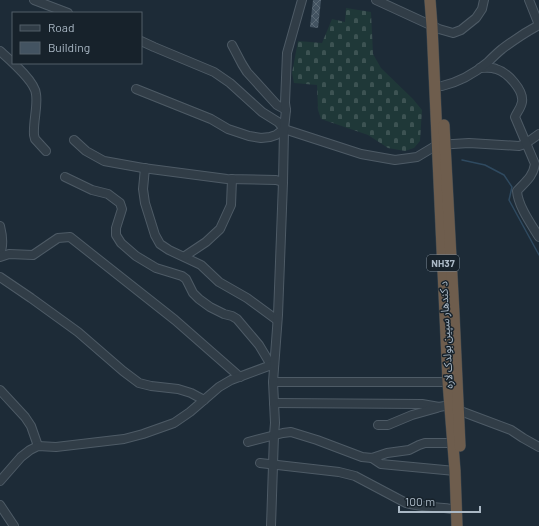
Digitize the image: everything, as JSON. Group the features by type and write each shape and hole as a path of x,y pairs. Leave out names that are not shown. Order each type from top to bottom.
{"highway":[{"name":"د کندهار سپین بولدک لاره","path":"430,0 436,27 442,86 441,144 448,382 455,471 457,526"},
{"name":"د کندهار سپین بولدک لاره","path":"437,0 436,27 449,407 464,526"}],"street":[{"path":"34,0 65,12"},
{"path":"271,526 275,423 273,364 277,320 287,53 302,0"},
{"path":"376,0 453,33 461,30 476,18 482,9 484,0"},
{"path":"442,86 460,80 480,68 517,38 539,25 528,0"},
{"path":"142,41 214,72 230,83 262,112 278,122 284,129 361,154 395,160 417,158 441,144 515,146 522,145 539,134"},
{"path":"232,45 248,72 277,105 286,110"},
{"path":"0,51 12,62"},
{"path":"14,64 35,88 36,98 34,135 35,139 46,151"},
{"path":"480,68 493,68 502,71 519,88 522,102 521,107 515,117 535,164 530,178 517,191 518,200 539,237"},
{"path":"136,89 249,136 261,138 270,137 276,135 284,129"},
{"path":"74,140 86,151 104,161 145,168 232,179 276,180 283,182"},
{"path":"145,168 143,189 145,204 154,235 160,244 169,250 185,256 201,265 219,282 247,298 277,320"},
{"path":"65,177 92,190 108,194 120,202 122,209 116,228 116,235 121,243 136,256 156,268 182,276 186,279 193,293 199,299 210,307 237,319 273,364"},
{"path":"185,256 206,242 220,229 231,205 232,179"},
{"path":"0,226 3,241 0,253"},
{"path":"0,257 10,254 33,255 58,238 70,237 175,320 240,377"},
{"path":"0,277 78,332 131,378 139,383 178,389 192,393 204,400"},
{"path":"0,481 21,458 30,450 38,446 56,447 124,439 143,434 174,423 190,412 219,387 232,380 273,364"},
{"path":"273,382 448,382"},
{"path":"0,390 25,417 31,426 38,446"},
{"path":"274,403 422,404 449,407 511,430 539,447"},
{"path":"378,425 388,424 412,415 449,407"},
{"path":"248,442 283,432 291,432 317,440 362,458 372,458 387,453 410,450 424,443 452,443"},
{"path":"372,458 381,464 455,471"},
{"path":"260,463 339,472 355,476 406,503 456,510"},
{"path":"0,505 14,526"}],"green space":[{"path":"346,8 371,12 373,54 381,68 413,99 422,110 420,141 414,148 405,151 388,148 368,135 321,119 318,110 317,85 294,83 292,73 298,41 322,43 332,19 345,22"}],"building":[{"path":"313,0 321,0 318,28 310,27"}],"waterway":[{"path":"462,160 485,165 504,175 512,187 509,200 539,255"}]}
